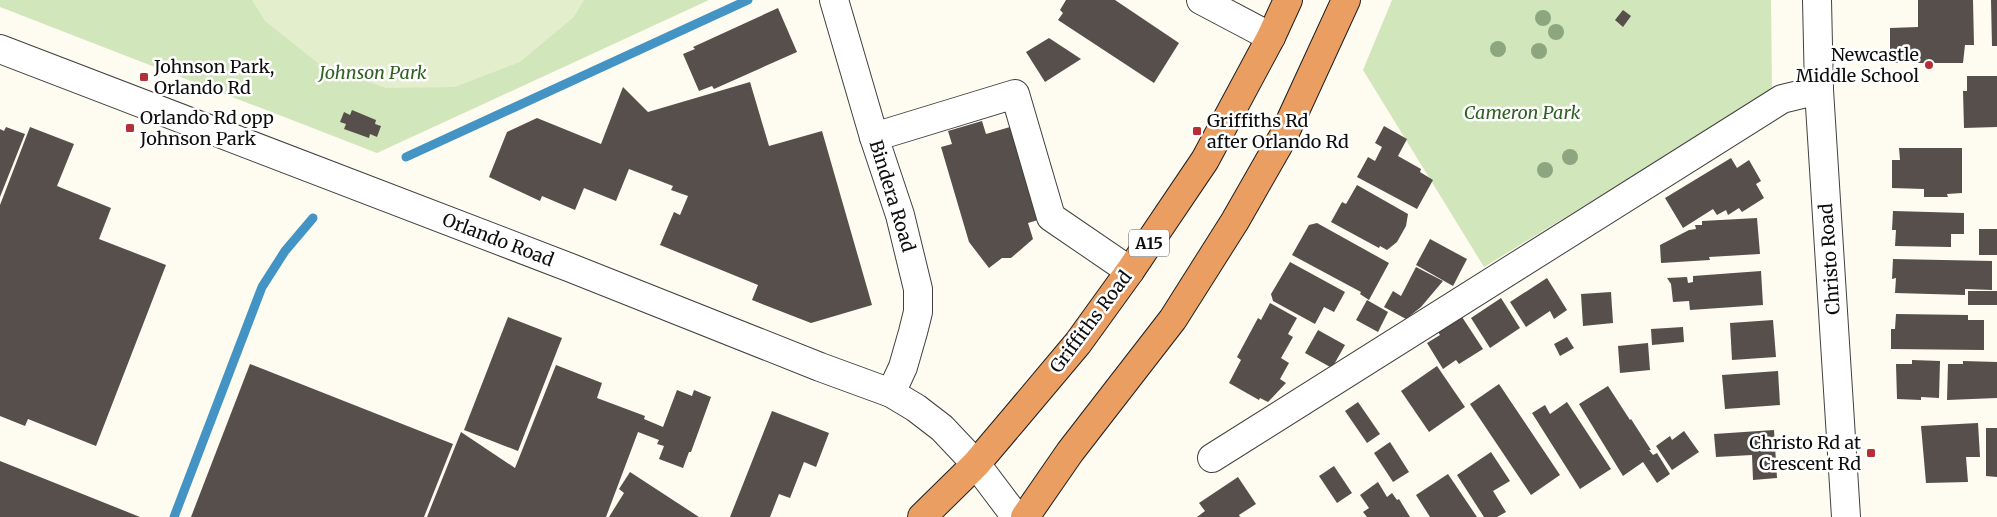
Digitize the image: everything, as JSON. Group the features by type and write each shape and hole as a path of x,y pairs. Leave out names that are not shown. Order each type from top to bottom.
{"highway":[{"name":"Griffiths Road","path":"922,517 976,464 1078,343 1130,271 1205,160 1271,37 1288,0"},
{"path":"1025,517 1070,452 1173,319 1235,221 1283,137 1346,0"}],"street":[{"name":"Bindera Road","path":"834,0 874,137 900,215 918,289 918,312 913,332 903,367 891,393"},
{"path":"1202,0 1271,37"},
{"name":"Christo Road","path":"1817,0 1819,90 1846,517"},
{"name":"Orlando Road","path":"0,48 891,393 916,408 942,428 976,464 1016,517"},
{"path":"1212,458 1782,99 1819,90"},
{"path":"874,137 1015,94 1051,216 1130,271"}],"green space":[{"name":"Johnson Park","path":"0,0 709,0 377,153 0,7"},
{"path":"252,0 584,0 574,17 520,62 455,87 386,88 319,64 265,21"},
{"name":"Cameron Park","path":"1392,0 1771,0 1772,91 1484,267 1363,70"}],"building":[{"path":"1066,0 1115,0 1179,43 1154,83 1058,20 1063,13 1060,10"},
{"path":"1918,0 1973,0 1974,45 1965,45 1963,63 1890,63 1890,28 1918,27"},
{"path":"1991,0 1997,0 1997,46 1992,46"},
{"path":"778,8 797,52 714,89 712,86 699,91 683,54 695,49 693,47"},
{"path":"1623,10 1631,16 1623,27 1615,20"},
{"path":"1049,38 1081,59 1045,82 1026,52"},
{"path":"1967,76 1997,76 1997,127 1964,128 1963,91 1967,91"},
{"path":"750,82 769,146 822,131 872,305 811,323 752,300 758,285 660,245 674,212 680,215 688,196 671,190 673,186 629,169 616,201 584,188 575,210 542,196 540,201 489,177 507,132 537,118 601,144 623,87 648,112"},
{"path":"352,110 376,120 375,124 381,126 377,137 370,134 369,138 344,129 346,124 340,122 344,112 350,115"},
{"path":"982,121 986,134 1010,127 1038,220 1028,223 1033,239 1011,258 1002,258 989,268 969,242 941,147 952,144 948,131"},
{"path":"1384,126 1407,139 1398,156 1421,169 1420,172 1433,180 1417,209 1357,177 1368,157 1375,161 1382,147 1375,143"},
{"path":"6,127 25,134 0,197 0,129 4,131"},
{"path":"30,127 74,144 57,186 111,208 99,239 166,265 96,446 28,419 25,426 0,416 0,205"},
{"path":"1899,148 1962,148 1962,193 1947,194 1948,197 1924,197 1924,189 1892,188 1892,160 1900,160"},
{"path":"1731,158 1737,168 1749,160 1761,181 1756,184 1764,198 1742,212 1739,208 1728,215 1726,210 1717,215 1713,209 1683,228 1665,198"},
{"path":"1357,185 1408,214 1406,226 1397,242 1387,250 1380,246 1379,248 1331,222 1342,202 1346,204"},
{"path":"1893,211 1964,213 1964,234 1951,234 1951,247 1895,246 1896,230 1892,230"},
{"path":"1757,218 1760,254 1709,257 1710,260 1661,263 1660,245 1689,230 1696,229 1695,225 1702,225 1702,221"},
{"path":"1317,223 1389,263 1369,300 1360,294 1361,292 1292,255 1309,225"},
{"path":"1979,229 1997,229 1997,255 1979,255"},
{"path":"1430,239 1467,259 1453,286 1416,265"},
{"path":"1893,259 1992,261 1992,290 1965,289 1965,295 1895,293 1896,278 1892,279"},
{"path":"1290,262 1345,292 1334,312 1324,307 1315,324 1273,301 1271,294"},
{"path":"1416,267 1443,281 1421,307 1406,319 1384,307 1393,291 1401,296"},
{"path":"1761,271 1763,305 1690,310 1689,301 1673,302 1671,284 1667,278 1687,277 1688,283 1693,282 1693,276"},
{"path":"1547,278 1567,310 1554,319 1550,311 1526,327 1510,302"},
{"path":"1968,291 1997,291 1997,305 1968,305"},
{"path":"1611,292 1613,323 1583,326 1581,294"},
{"path":"1501,298 1520,328 1490,348 1471,318"},
{"path":"1367,300 1388,312 1378,332 1356,320"},
{"path":"1270,303 1297,318 1288,334 1293,337 1281,358 1289,363 1280,379 1286,383 1268,402 1260,398 1259,400 1229,383 1241,360 1237,357 1258,318 1261,320"},
{"path":"1896,314 1968,315 1968,320 1984,320 1984,350 1891,349 1891,329 1895,329"},
{"path":"508,317 562,338 518,451 464,430"},
{"path":"1462,317 1483,349 1459,364 1456,360 1443,369 1427,343 1440,335 1438,332"},
{"path":"1773,320 1776,357 1732,360 1730,323"},
{"path":"1683,327 1684,342 1652,345 1651,329"},
{"path":"1318,330 1345,345 1332,368 1305,353"},
{"path":"1567,337 1574,348 1560,356 1554,344"},
{"path":"1648,343 1650,370 1620,373 1618,346"},
{"path":"1912,360 1940,361 1939,398 1921,397 1921,400 1897,399 1896,364 1912,364"},
{"path":"1963,361 1997,362 1997,398 1947,400 1948,364 1963,364"},
{"path":"250,364 453,444 424,517 191,517"},
{"path":"556,365 602,383 597,398 645,416 644,419 663,427 677,390 692,396 694,390 711,397 691,452 689,452 683,468 659,459 664,446 657,444 659,440 638,432 606,517 427,517 461,432 515,468"},
{"path":"1437,366 1465,407 1429,432 1401,391"},
{"path":"1778,371 1780,405 1725,409 1722,375"},
{"path":"1499,384 1560,475 1531,495 1470,404"},
{"path":"1608,386 1651,450 1649,450 1653,455 1657,453 1670,474 1657,483 1643,462 1623,476 1579,404"},
{"path":"1358,402 1380,434 1367,443 1345,411"},
{"path":"1567,402 1611,469 1580,489 1532,413 1545,405 1550,414"},
{"path":"772,411 829,433 816,467 804,462 790,498 779,494 770,517 730,517"},
{"path":"1978,423 1980,457 1966,457 1968,482 1926,483 1921,426"},
{"path":"1986,428 1997,428 1997,477 1986,476"},
{"path":"1774,430 1777,478 1753,480 1752,455 1716,457 1714,434"},
{"path":"1684,431 1699,452 1672,470 1656,446 1670,436 1672,440"},
{"path":"1390,442 1409,472 1393,482 1374,453"},
{"path":"1491,452 1510,481 1493,491 1506,512 1497,517 1484,517 1457,475"},
{"path":"0,461 140,517 0,517"},
{"path":"1334,466 1352,493 1337,503 1319,476"},
{"path":"630,472 699,517 609,517 624,493 619,489"},
{"path":"1448,474 1477,517 1430,517 1416,495"},
{"path":"1238,477 1256,504 1239,515 1240,517 1197,517 1205,511 1199,503"},
{"path":"1378,482 1387,497 1392,493 1397,500 1399,499 1410,517 1367,517 1363,512 1369,508 1360,495"}],"waterway":[{"path":"406,157 748,0"},
{"path":"174,517 262,287 285,251 313,218"}],"place":[{"name":"Newcastle Middle School","path":"1929,65"},
{"name":"Johnson Park, Orlando Rd","path":"144,77"},
{"name":"Orlando Rd opp Johnson Park","path":"130,128"},
{"name":"Griffiths Rd after Orlando Rd","path":"1197,131"},
{"name":"Christo Rd at Crescent Rd","path":"1871,453"}]}
